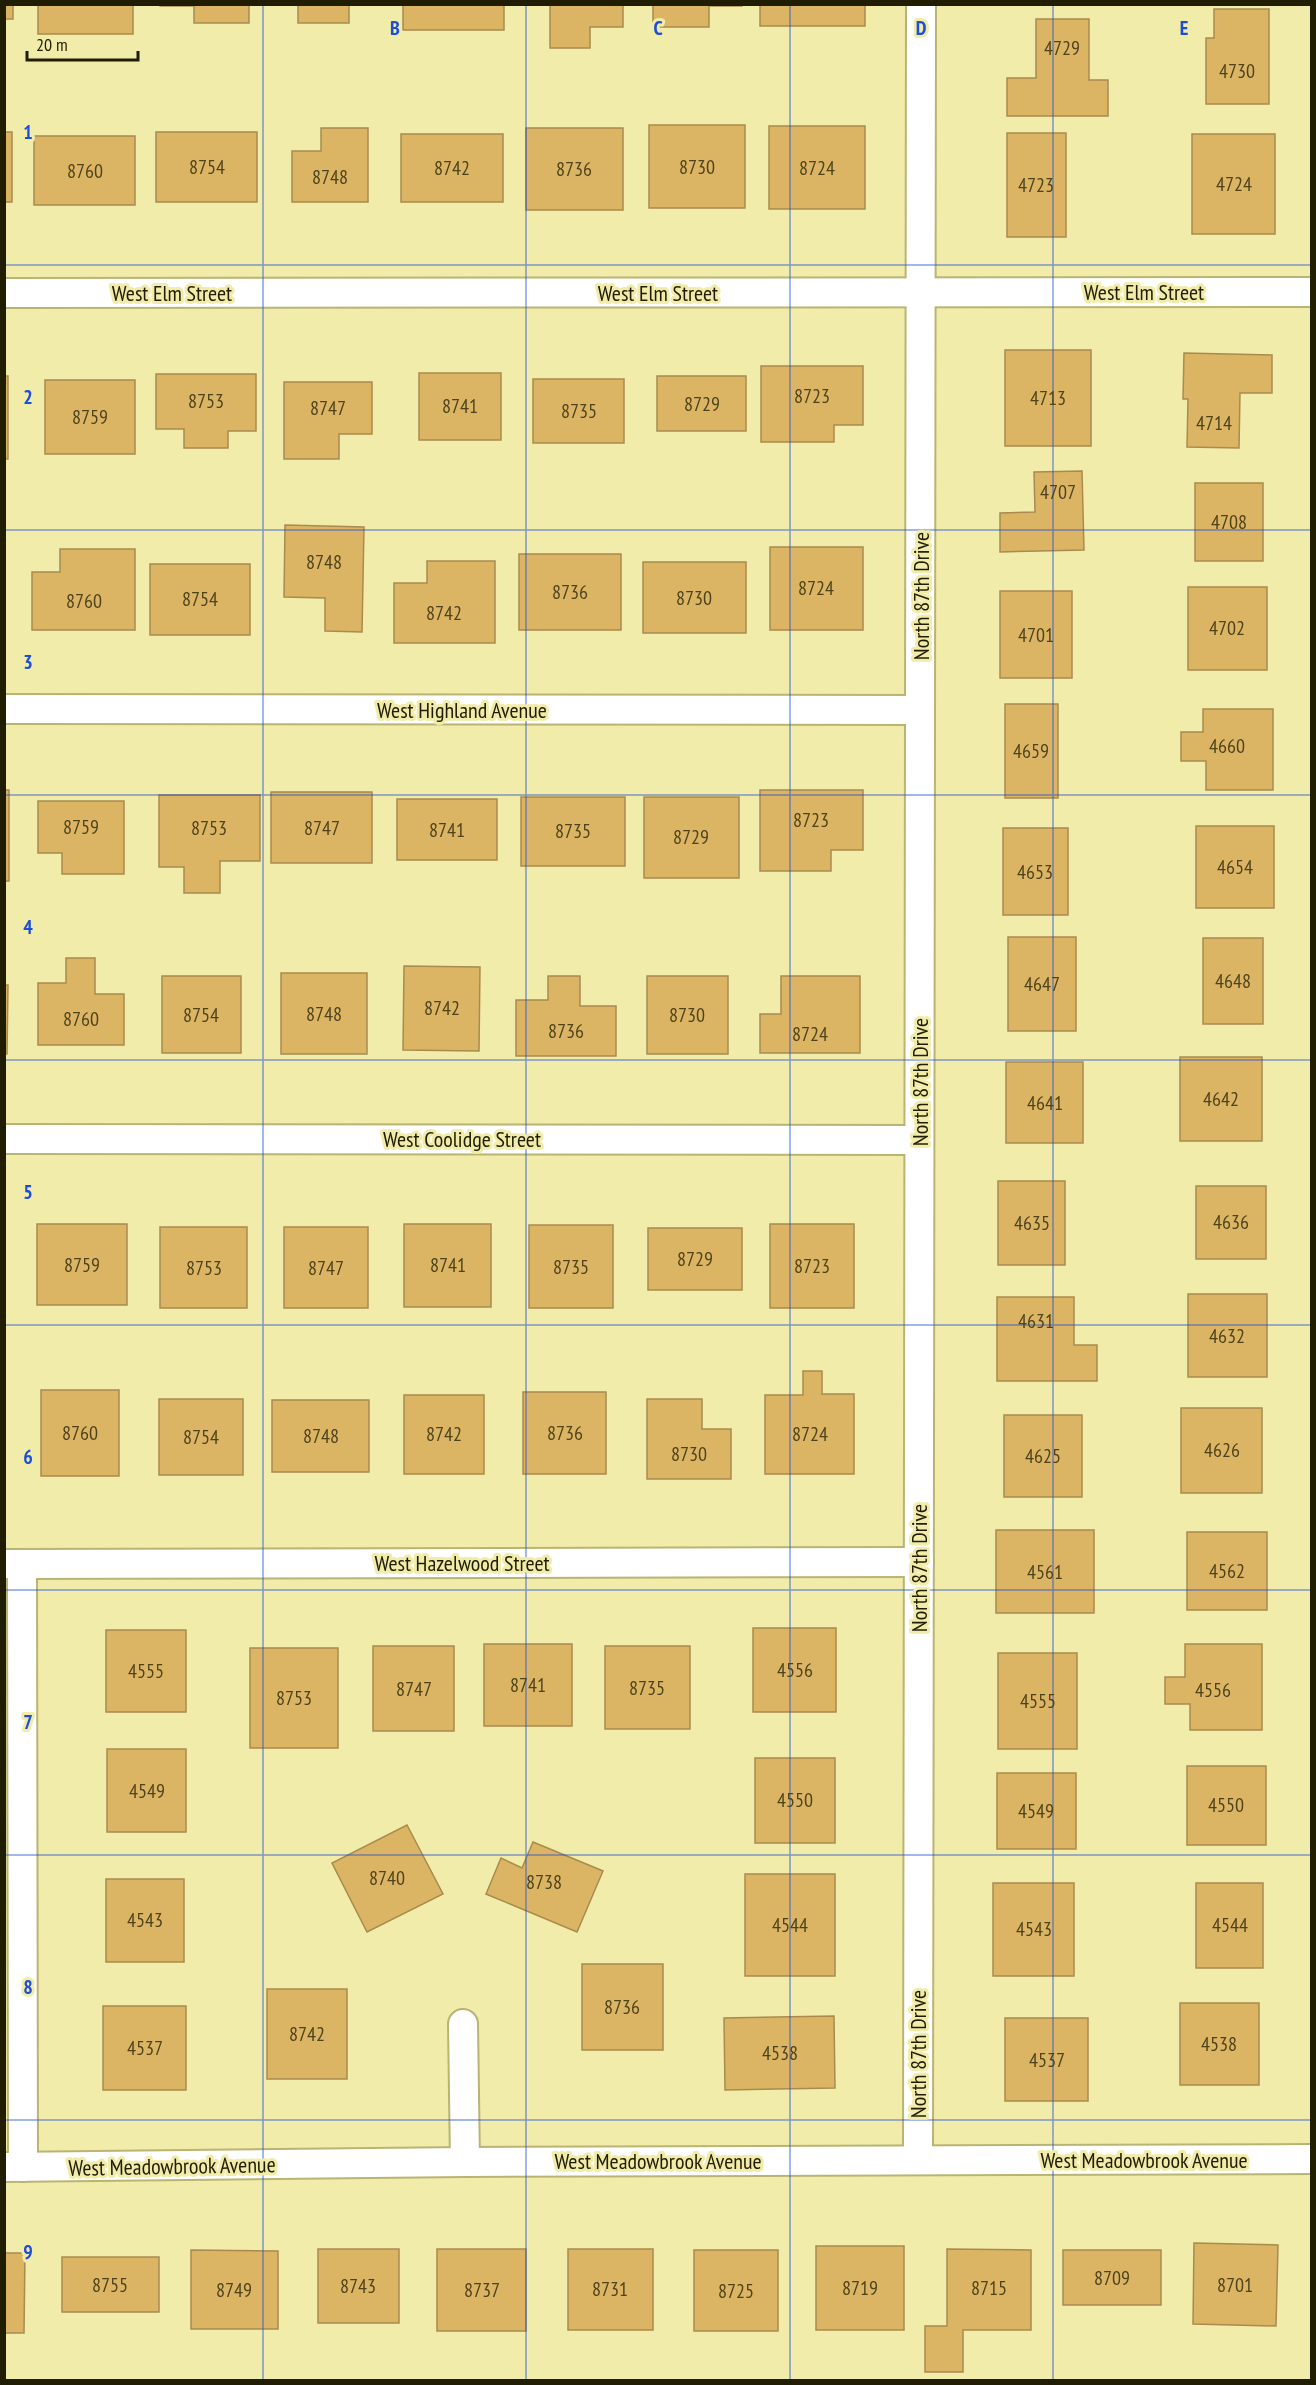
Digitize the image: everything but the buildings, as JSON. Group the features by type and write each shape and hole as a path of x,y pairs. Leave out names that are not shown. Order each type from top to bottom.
{"street":[{"name":"North 87th Drive","path":"918,2160 921,4"},
{"name":"West Elm Street","path":"4,293 1311,292"},
{"name":"West Highland Avenue","path":"4,709 920,710"},
{"name":"West Coolidge Street","path":"4,1139 919,1140"},
{"name":"West Hazelwood Street","path":"13,1564 919,1563"},
{"path":"13,1564 14,2167"},
{"path":"463,2024 465,2162"},
{"name":"West Meadowbrook Avenue","path":"14,2167 465,2162 1311,2159"}]}
